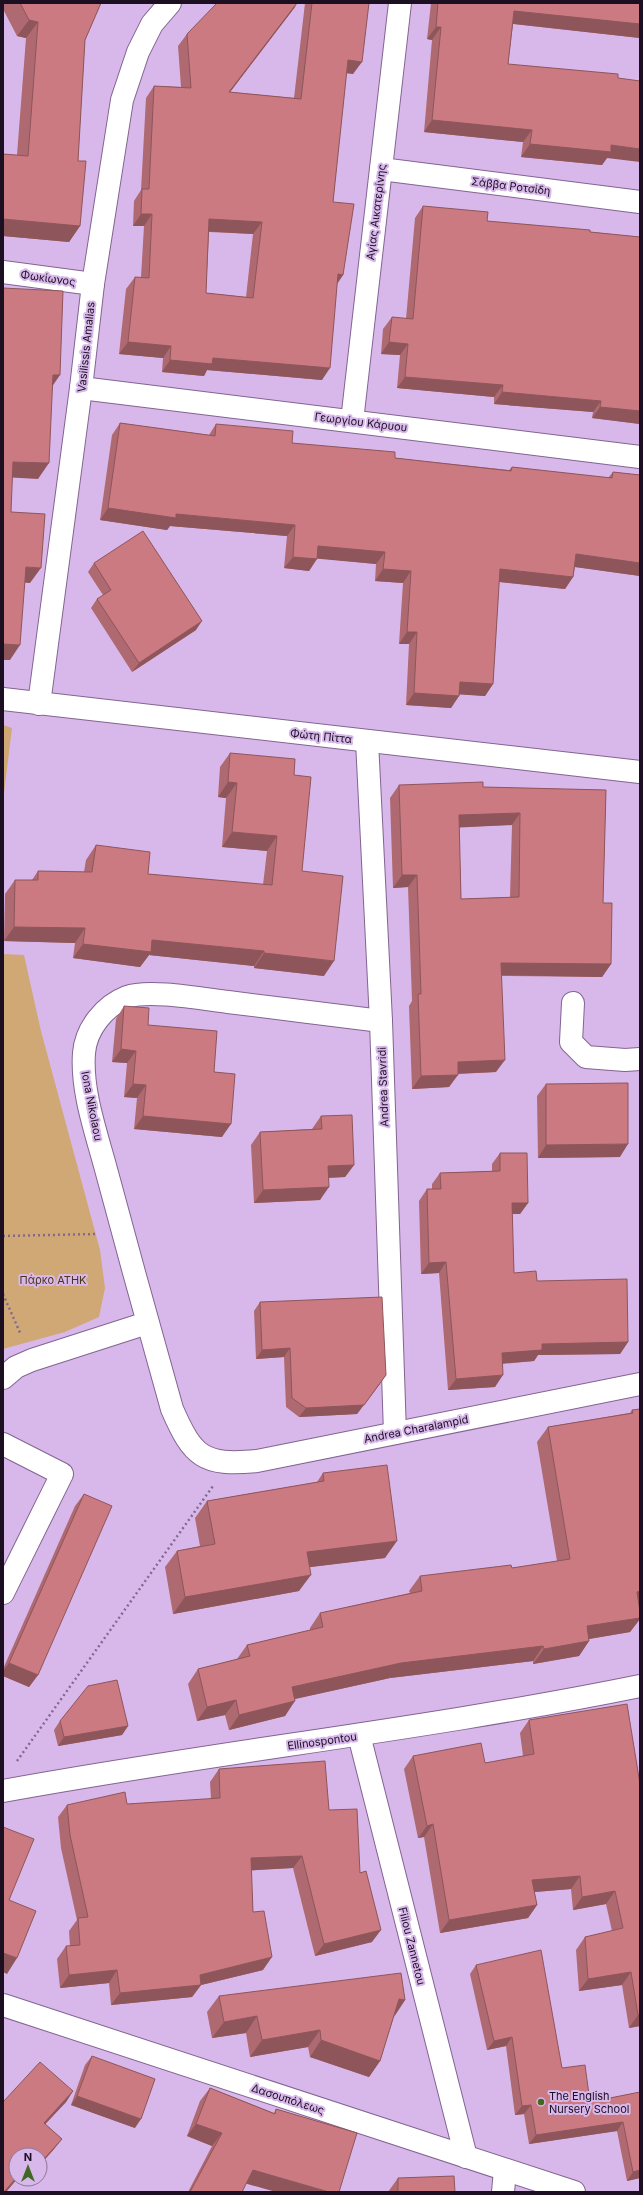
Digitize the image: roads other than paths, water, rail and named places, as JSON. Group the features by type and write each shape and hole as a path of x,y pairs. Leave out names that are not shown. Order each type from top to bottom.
{"street":[{"name":"Vasilissis Amalias","path":"39,704 81,388 93,284 122,100 138,52 152,24 170,3"},
{"name":"Αγίας Αικατερίνης","path":"352,421 400,3"},
{"name":"Σάββα Ροτσίδη","path":"381,169 640,202"},
{"name":"Φωκίωνος","path":"3,272 93,284"},
{"name":"Γεωργίου Κάρυου","path":"81,388 640,457"},
{"name":"Φώτη Πίττα","path":"3,699 640,772"},
{"name":"Andrea Stavridi","path":"367,741 380,1021 395,1433"},
{"name":"Iona Nikolaou","path":"193,1449 182,1432 172,1409 147,1323 89,1101 84,1071 84,1052 89,1034 97,1020 110,1006 128,997 152,995 188,997 380,1021"},
{"path":"573,1003 571,1042 586,1057 624,1060 640,1059"},
{"path":"3,1378 16,1367 32,1360 147,1323"},
{"name":"Andrea Charalampid","path":"193,1449 210,1458 230,1463 257,1460 640,1384"},
{"path":"3,1444 62,1474 3,1593"},
{"name":"Ellinospontou","path":"3,1791 104,1773 359,1735 639,1689"},
{"name":"Filiou Zannetou","path":"359,1735 466,2157"},
{"name":"Δασουπόλεως","path":"6,2012 574,2192"},
{"path":"503,2192 505,2170"}],"place":[{"name":"The English Nursery School","path":"541,2102"}],"park label":[{"name":"Πάρκο ΑΤΗΚ","path":"53,1280"}]}
